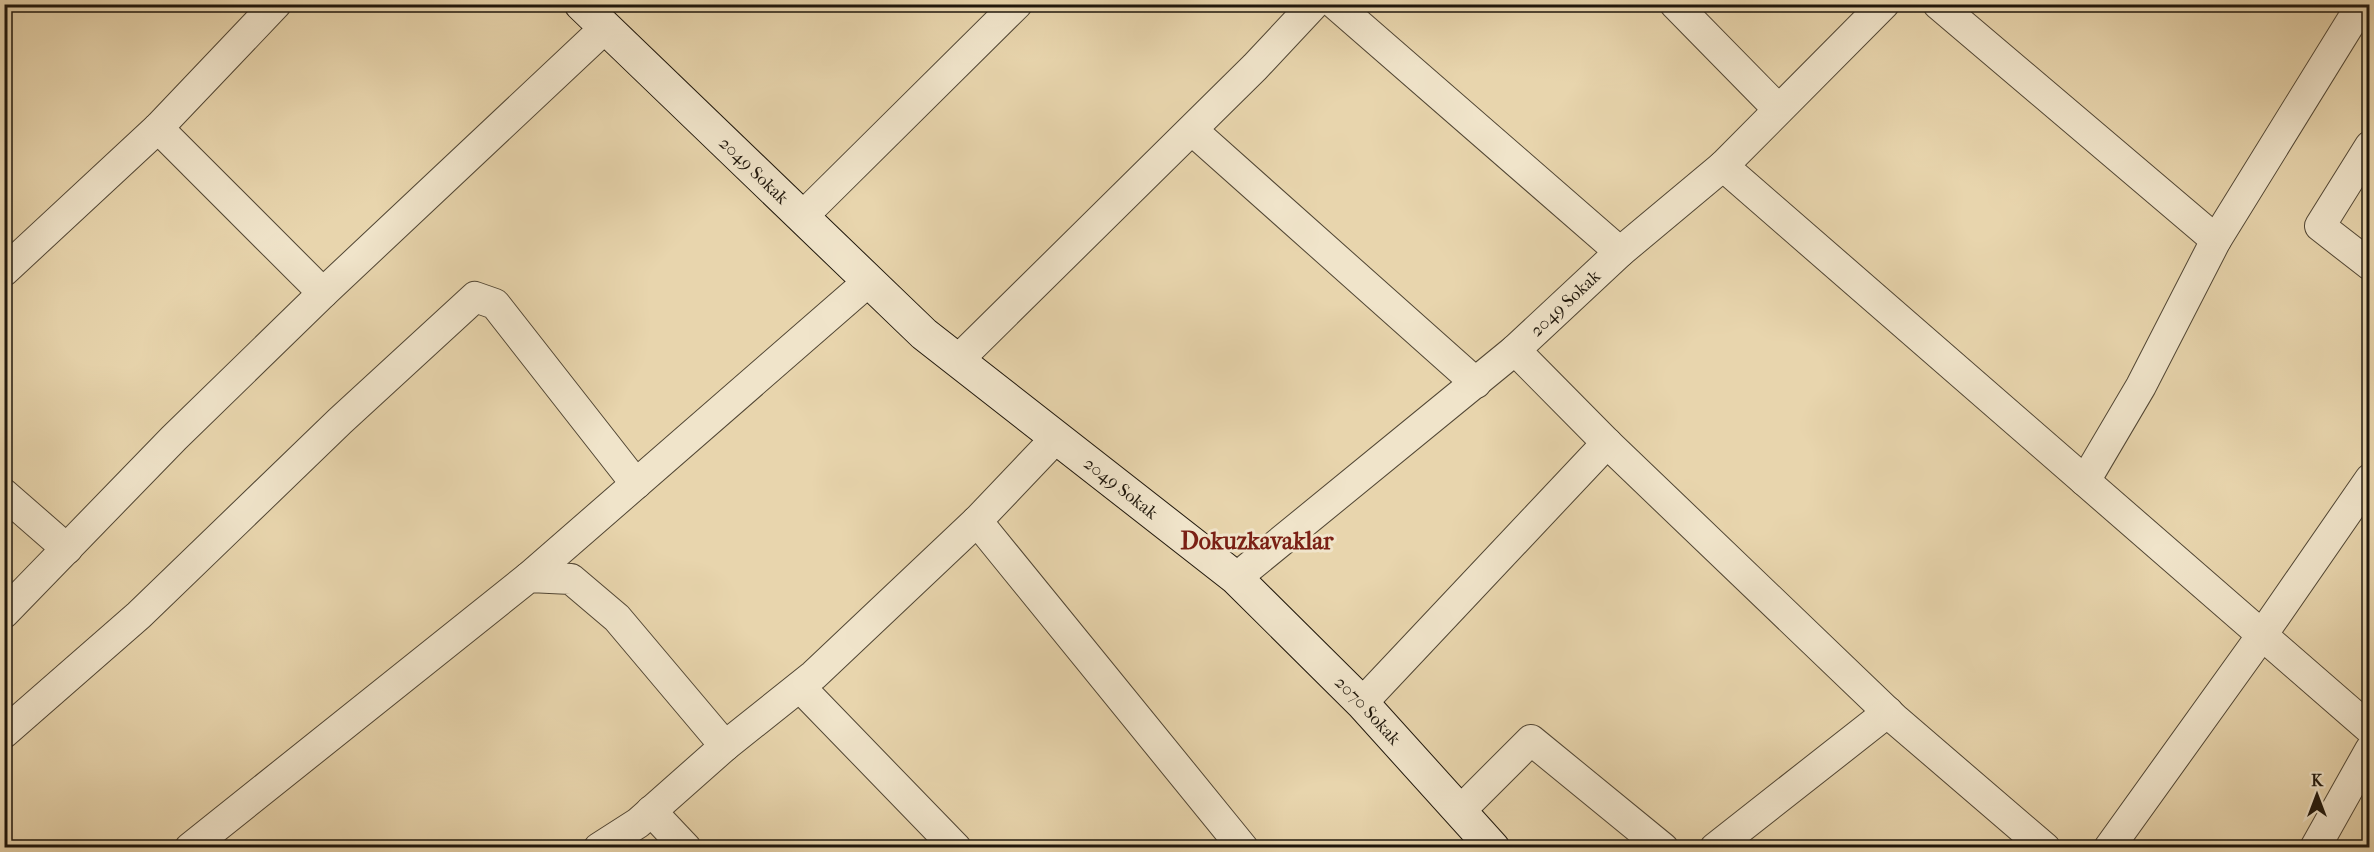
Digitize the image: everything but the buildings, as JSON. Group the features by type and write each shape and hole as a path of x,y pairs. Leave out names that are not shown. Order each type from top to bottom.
{"street":[{"path":"4,271 158,128 276,4"},
{"path":"802,217 1017,4"},
{"path":"958,360 1255,67 1314,4"},
{"path":"1335,4 1620,252"},
{"path":"1676,4 1778,109"},
{"name":"2049 Sokak","path":"593,12 924,334 1236,578 1476,383 1515,350 1620,252 1723,166 1884,4"},
{"path":"1938,4 2216,240"},
{"path":"2085,481 2141,386 2216,240 2362,4"},
{"path":"4,613 174,438 323,293 593,12"},
{"path":"158,128 323,293"},
{"path":"1192,130 1476,383"},
{"path":"2370,146 2320,226 2370,266"},
{"path":"1723,166 2370,729"},
{"path":"190,848 529,577 869,281"},
{"path":"4,733 139,615 340,421 475,297 495,304 636,484"},
{"path":"1515,350 1607,443 1888,712 2045,848"},
{"path":"598,848 638,823 725,746 800,687 978,521 1057,437"},
{"path":"1362,703 1607,443"},
{"path":"2109,848 2262,635 2370,479"},
{"path":"4,494 67,549"},
{"path":"978,521 1243,848"},
{"path":"529,577 571,579 617,618 725,746"},
{"name":"2070 Sokak","path":"1236,578 1362,703 1493,848"},
{"path":"800,687 956,848"},
{"path":"1715,848 1888,712"},
{"path":"1460,811 1531,740 1663,848"},
{"path":"2315,848 2370,750"},
{"path":"651,811 687,848"}],"district":[{"name":"Dokuzkavaklar","path":"1257,541"}]}
